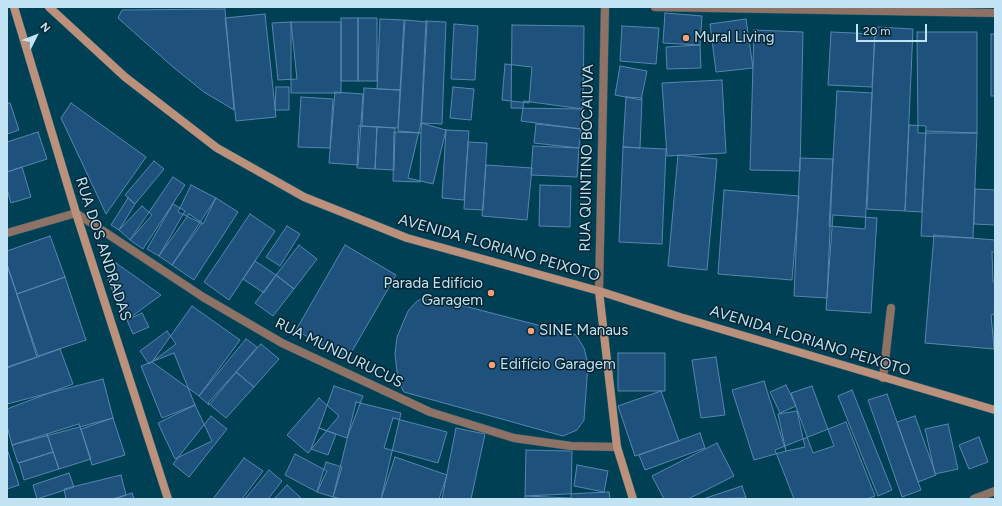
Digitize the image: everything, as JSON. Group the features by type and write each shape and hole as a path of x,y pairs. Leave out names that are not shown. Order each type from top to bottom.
{"street":[{"name":"RUA DOS ANDRADAS","path":"14,7 76,213 168,499"},
{"name":"AVENIDA FLORIANO PEIXOTO","path":"50,7 125,77 217,148 304,197 407,238 598,291 883,378 995,410"},
{"name":"RUA QUINTINO BOCAIUVA","path":"605,7 598,291 617,446 633,499"},
{"path":"655,7 995,13"},
{"path":"7,233 76,213"},
{"name":"RUA MUNDURUCUS","path":"76,213 203,297 282,343 430,412 514,438 571,446 617,446"},
{"path":"883,378 891,308"},
{"path":"974,499 995,491"}],"building":[{"path":"225,9 234,110 204,92 173,67 118,18 122,10"},
{"path":"665,13 702,16 700,45 663,43"},
{"path":"265,14 276,117 236,121 225,18"},
{"path":"341,18 358,18 358,81 341,81"},
{"path":"358,18 377,18 377,81 358,81"},
{"path":"380,19 404,20 400,90 377,89"},
{"path":"746,19 753,68 716,72 710,24"},
{"path":"405,20 427,22 421,133 398,131"},
{"path":"426,21 446,22 442,124 421,123"},
{"path":"291,22 341,22 341,93 291,93"},
{"path":"291,22 297,79 278,80 272,23"},
{"path":"454,24 478,26 475,80 451,79"},
{"path":"512,25 584,26 583,109 511,108"},
{"path":"622,26 659,28 656,64 620,61"},
{"path":"875,27 913,29 905,211 867,209"},
{"path":"754,30 803,32 800,171 750,170"},
{"path":"831,32 875,34 872,87 828,85"},
{"path":"917,32 977,32 977,133 918,133"},
{"path":"991,34 995,34 995,96 991,96"},
{"path":"700,45 701,68 667,69 666,47"},
{"path":"505,64 532,67 529,103 502,100"},
{"path":"620,66 647,71 641,100 615,95"},
{"path":"722,80 726,153 667,156 662,83"},
{"path":"276,87 289,87 289,110 275,110"},
{"path":"453,87 474,89 471,120 450,118"},
{"path":"364,88 400,90 398,128 362,126"},
{"path":"837,91 872,93 865,229 829,226"},
{"path":"335,92 363,94 358,165 329,163"},
{"path":"301,97 333,99 330,148 298,147"},
{"path":"626,97 642,98 640,148 623,147"},
{"path":"524,101 583,109 581,129 521,121"},
{"path":"7,103 10,103 19,130 7,134"},
{"path":"71,103 146,157 106,214 61,118"},
{"path":"421,123 446,130 433,184 408,178"},
{"path":"536,124 581,129 579,148 534,143"},
{"path":"909,125 926,126 922,212 905,211"},
{"path":"359,126 377,127 375,169 357,168"},
{"path":"377,127 395,128 394,170 375,169"},
{"path":"446,130 469,131 464,200 442,198"},
{"path":"926,131 977,133 973,238 921,236"},
{"path":"38,132 47,159 7,172 7,142"},
{"path":"394,132 421,133 420,182 393,181"},
{"path":"468,142 487,143 483,210 464,209"},
{"path":"533,146 579,148 577,177 531,175"},
{"path":"623,147 666,149 662,244 619,242"},
{"path":"678,155 717,159 707,270 668,266"},
{"path":"800,158 833,159 827,298 794,296"},
{"path":"154,161 164,169 135,204 125,195"},
{"path":"486,165 532,168 527,220 482,216"},
{"path":"22,167 31,197 11,203 7,189 7,172"},
{"path":"173,177 185,185 143,249 130,240"},
{"path":"191,185 216,198 203,224 178,212"},
{"path":"540,185 571,186 570,227 539,226"},
{"path":"975,189 995,190 995,225 974,224"},
{"path":"724,190 799,196 792,280 718,274"},
{"path":"128,198 135,204 119,230 111,225"},
{"path":"216,198 238,212 194,280 172,265"},
{"path":"173,204 185,211 159,256 147,249"},
{"path":"142,206 152,215 130,240 119,230"},
{"path":"189,214 202,223 172,265 159,256"},
{"path":"250,214 275,231 229,300 204,282"},
{"path":"833,215 877,218 871,313 826,310"},
{"path":"287,226 300,234 280,266 266,257"},
{"path":"934,235 995,240 994,349 925,343"},
{"path":"50,236 65,277 17,294 7,265 7,251"},
{"path":"299,245 317,259 294,289 276,275"},
{"path":"345,245 396,275 347,360 296,330"},
{"path":"992,252 995,252 995,282 993,282"},
{"path":"255,261 276,275 264,293 243,279"},
{"path":"116,263 161,295 131,317 122,312 108,280"},
{"path":"7,264 37,357 7,367"},
{"path":"276,275 294,289 273,316 255,303"},
{"path":"65,277 86,340 38,356 17,294"},
{"name":"Edifício Garagem","path":"426,296 576,335 584,348 588,364 584,420 577,430 563,436 404,392 398,381 395,354 397,337 408,311 416,302"},
{"path":"192,306 240,340 199,396 152,362"},
{"path":"142,313 149,327 133,334 127,320"},
{"path":"995,314 995,357 991,315"},
{"path":"167,331 176,344 149,364 140,351"},
{"path":"246,339 257,347 209,405 199,396"},
{"path":"261,344 279,359 254,387 236,372"},
{"path":"60,349 73,384 7,409 7,368"},
{"path":"174,353 195,405 162,418 141,366"},
{"path":"618,353 665,353 665,391 618,391"},
{"path":"716,357 725,415 701,418 692,360"},
{"path":"236,372 254,387 226,418 208,403"},
{"path":"103,379 113,418 12,445 7,426 7,404"},
{"path":"764,381 786,451 754,460 732,390"},
{"path":"786,385 796,406 780,413 770,392"},
{"path":"334,386 363,396 347,438 319,428"},
{"path":"812,386 834,446 813,453 791,393"},
{"path":"852,390 892,490 878,496 838,396"},
{"path":"661,391 679,441 635,456 618,406"},
{"path":"887,394 921,490 902,497 868,400"},
{"path":"319,398 339,416 308,453 287,435"},
{"path":"356,402 401,413 381,499 343,499 333,497"},
{"path":"195,405 212,441 175,459 158,423"},
{"path":"797,411 805,447 786,451 778,414"},
{"path":"211,416 227,429 189,477 173,464"},
{"path":"915,416 936,475 918,482 897,422"},
{"path":"113,418 125,455 92,465 81,429"},
{"path":"393,418 447,432 438,463 384,448"},
{"path":"846,422 875,496 867,499 794,499 775,450"},
{"path":"79,424 91,459 59,469 47,434"},
{"path":"948,424 958,469 935,474 925,429"},
{"path":"319,428 336,434 328,455 311,449"},
{"path":"456,428 485,434 471,499 442,499"},
{"path":"700,433 705,448 645,470 639,455"},
{"path":"47,434 53,452 18,463 12,445"},
{"path":"979,437 988,462 969,469 959,445"},
{"path":"717,443 734,476 688,499 664,499 652,476"},
{"path":"7,449 19,485 7,489"},
{"path":"526,450 572,451 571,498 525,496"},
{"path":"53,452 59,469 24,480 19,463"},
{"path":"295,454 327,471 317,492 285,475"},
{"path":"395,457 447,475 439,499 381,499"},
{"path":"244,458 263,471 242,499 213,499"},
{"path":"326,462 342,467 333,497 317,492"},
{"path":"577,465 608,471 604,492 574,486"},
{"path":"269,470 282,481 268,499 245,499"},
{"path":"69,473 74,487 37,499 33,485"},
{"path":"121,475 126,495 112,499 66,499 64,489"},
{"path":"287,485 302,499 274,499"},
{"path":"742,486 746,498 703,499"},
{"path":"609,492 610,499 525,499 525,496"},
{"path":"132,493 134,499 116,499 126,495"}],"place":[{"name":"Mural Living","path":"686,38"},
{"name":"Parada Edifício Garagem","path":"491,293"},
{"name":"SINE Manaus","path":"531,331"},
{"name":"Edifício Garagem","path":"492,365"}]}
